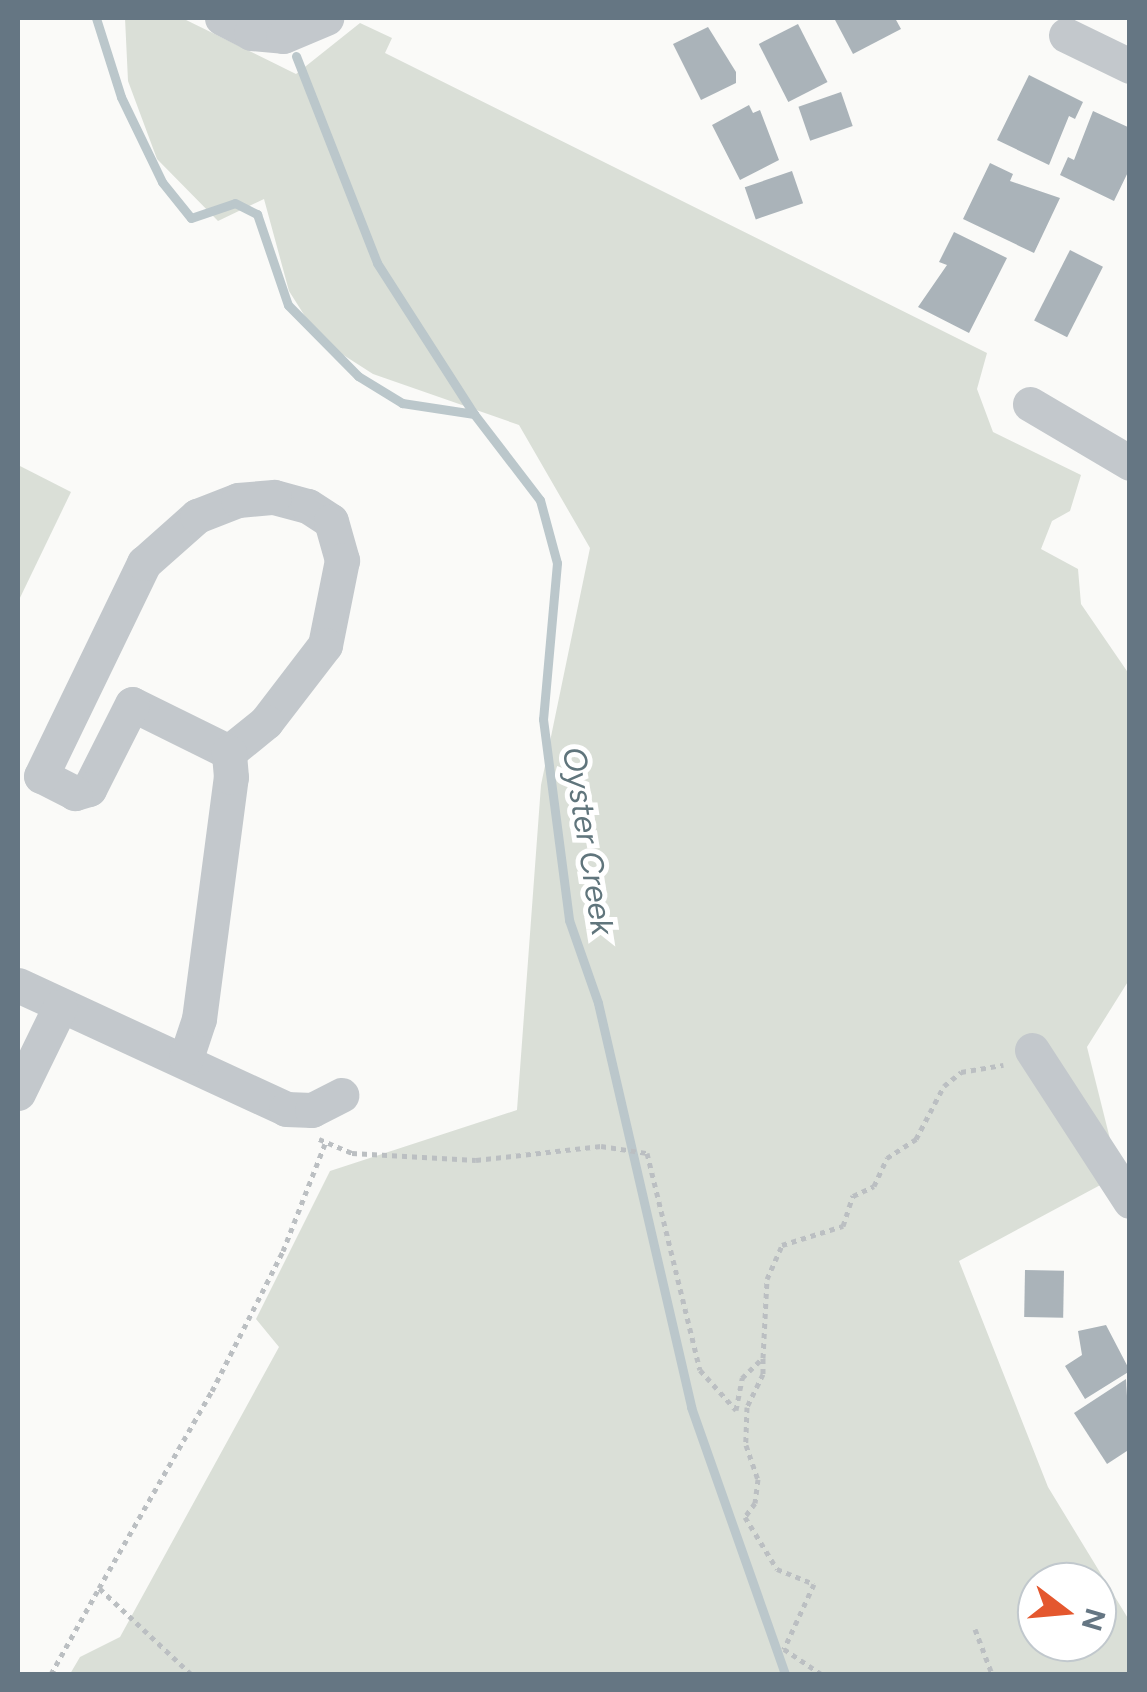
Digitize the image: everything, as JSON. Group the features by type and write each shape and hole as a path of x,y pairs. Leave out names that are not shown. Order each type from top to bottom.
{"street":[{"path":"236,25 283,36 326,18"},
{"path":"1066,35 1130,66"},
{"path":"1030,404 1130,463"},
{"path":"132,704 89,789 75,793 41,776 134,576 184,524 254,498 321,512 338,530 342,560 325,645 254,736 229,752"},
{"path":"87,683 229,752"},
{"path":"186,1058 199,1019 231,778 229,752"},
{"path":"18,985 186,1058 286,1109 312,1110 341,1095"},
{"path":"18,1093 60,1006"},
{"path":"1032,1050 1130,1201"}],"path":[{"path":"822,1674 784,1649 814,1584 777,1570 745,1517 756,1503 758,1479 746,1445 747,1407 764,1374 767,1278 782,1245 843,1226 853,1196 874,1186 888,1158 916,1138 944,1086 961,1072 996,1067 1032,1050"},
{"path":"286,1109 324,1144 352,1153 476,1160 601,1146 646,1153 700,1370 736,1410 742,1378 763,1358"},
{"path":"51,1674 212,1392 283,1251 324,1144"},
{"path":"99,1588 191,1674"},
{"path":"975,1629 992,1674"}],"shaded area":[{"path":"125,18 182,18 296,74 360,23 392,38 385,53 987,353 977,389 993,432 1081,475 1070,511 1052,521 1041,549 1078,569 1081,604 1129,674 1129,980 1087,1047 1119,1175 959,1261 1048,1487 1094,1562 1017,1562 1017,1662 1117,1662 1117,1600 1129,1620 1129,1674 70,1674 80,1657 120,1637 279,1347 256,1319 330,1171 517,1110 541,785 590,548 519,425 373,374 320,340 289,291 264,199 218,221 157,159 128,81"},
{"path":"18,465 71,492 18,602"}],"building":[{"path":"834,18 895,18 901,29 853,54"},
{"path":"798,24 828,82 788,102 759,44"},
{"path":"708,27 736,72 736,83 701,100 673,44"},
{"path":"1029,75 1083,102 1075,119 1069,116 1049,165 997,140"},
{"path":"841,92 853,126 810,141 798,107"},
{"path":"749,105 753,113 760,110 779,160 740,180 712,125"},
{"path":"1093,111 1130,128 1130,168 1114,201 1060,175 1068,157 1074,160"},
{"path":"990,163 1013,174 1010,181 1060,198 1034,253 963,219"},
{"path":"792,171 803,203 756,219 745,187"},
{"path":"954,232 1007,258 969,333 918,307 947,265 939,262"},
{"path":"1070,250 1103,267 1067,337 1034,320"},
{"path":"1025,1270 1064,1271 1063,1318 1024,1317"},
{"path":"1106,1325 1130,1371 1085,1399 1065,1366 1082,1355 1078,1331"},
{"path":"1126,1379 1130,1449 1107,1464 1074,1413"}],"waterway":[{"path":"96,18 121,97 162,182 191,218 235,203 257,214 288,305 358,376 402,403 474,414"},
{"name":"Oyster Creek","path":"296,56 377,263 474,414 540,500 557,563 543,719 569,920 598,1003 691,1407 785,1674"}]}
